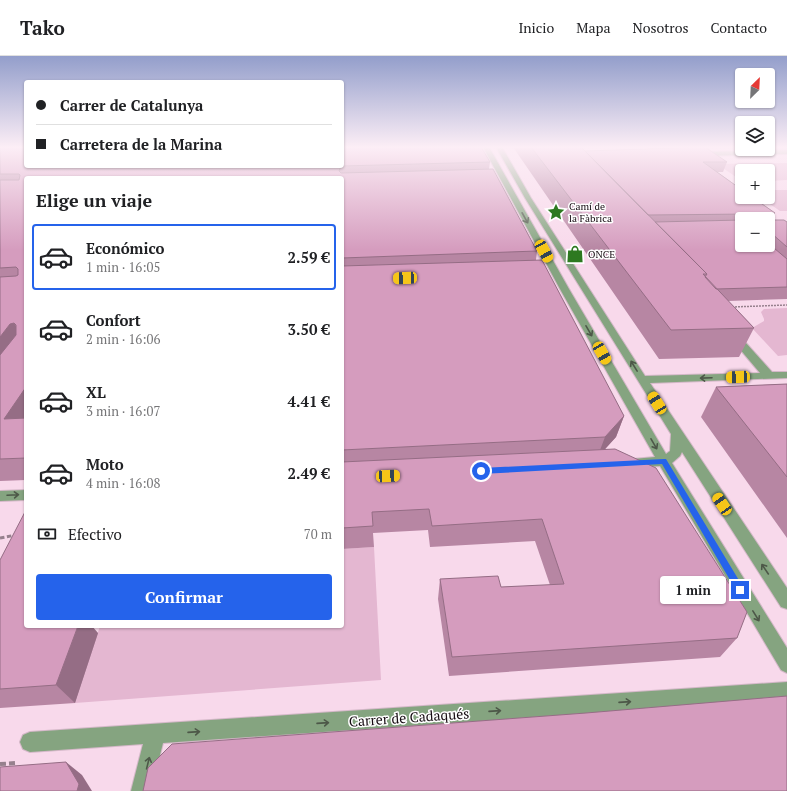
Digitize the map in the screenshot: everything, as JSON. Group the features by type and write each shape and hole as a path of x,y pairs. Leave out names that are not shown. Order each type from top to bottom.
{"street":[{"path":"500,181 552,276 733,578 787,664"},
{"path":"519,181 677,435 787,602"},
{"path":"552,276 566,278 583,286"},
{"path":"724,325 769,376"},
{"path":"642,380 787,375"},
{"path":"611,464 669,460 676,453 677,435"},
{"path":"0,496 24,494"},
{"name":"Carrer de Cadaqués","path":"30,742 787,691"},
{"path":"141,791 155,734"}],"path":[{"path":"732,307 787,306"},
{"path":"0,538 21,534"}],"shaded area":[{"path":"775,190 787,190 787,211 780,211 770,204 775,204"},
{"path":"787,308 787,355 778,356 752,328 764,321 761,312 764,309"},
{"path":"374,547 381,680 75,703 99,628 344,628 344,549"}],"building":[{"path":"0,181 24,181 24,390 4,419 24,418 24,458 0,459 0,355 16,335 16,325 14,323 10,324 0,337 0,277 16,276 18,275 18,269 16,267 0,268"},
{"path":"344,181 500,181 537,251 344,258"},
{"path":"557,181 615,181 707,274 703,274 754,328 671,330"},
{"path":"615,181 730,181 735,185 735,204 762,204 774,212 735,212 735,214 648,215"},
{"path":"735,220 735,252 775,252 775,249 787,259 787,287 716,289 705,277 707,274 655,222"},
{"path":"775,220 784,220 787,222 787,247 775,236"},
{"path":"542,260 624,416 605,437 344,450 344,266"},
{"path":"787,384 787,477 716,387"},
{"path":"615,449 656,468 747,612 737,638 452,657 440,579 498,576 501,587 564,584 542,519 432,526 429,509 372,512 373,526 344,528 344,462"},
{"path":"24,514 24,628 77,628 56,685 0,689 0,560"},
{"path":"787,696 787,791 143,791 148,768 172,744 586,713"},
{"path":"66,762 79,784 77,791 0,791 0,767"}],"place":[{"name":"Camí de la Fàbrica","path":"556,212"},
{"name":"ONCE","path":"575,254"}],"route":[{"path":"481,471 664,461 740,590"}]}
